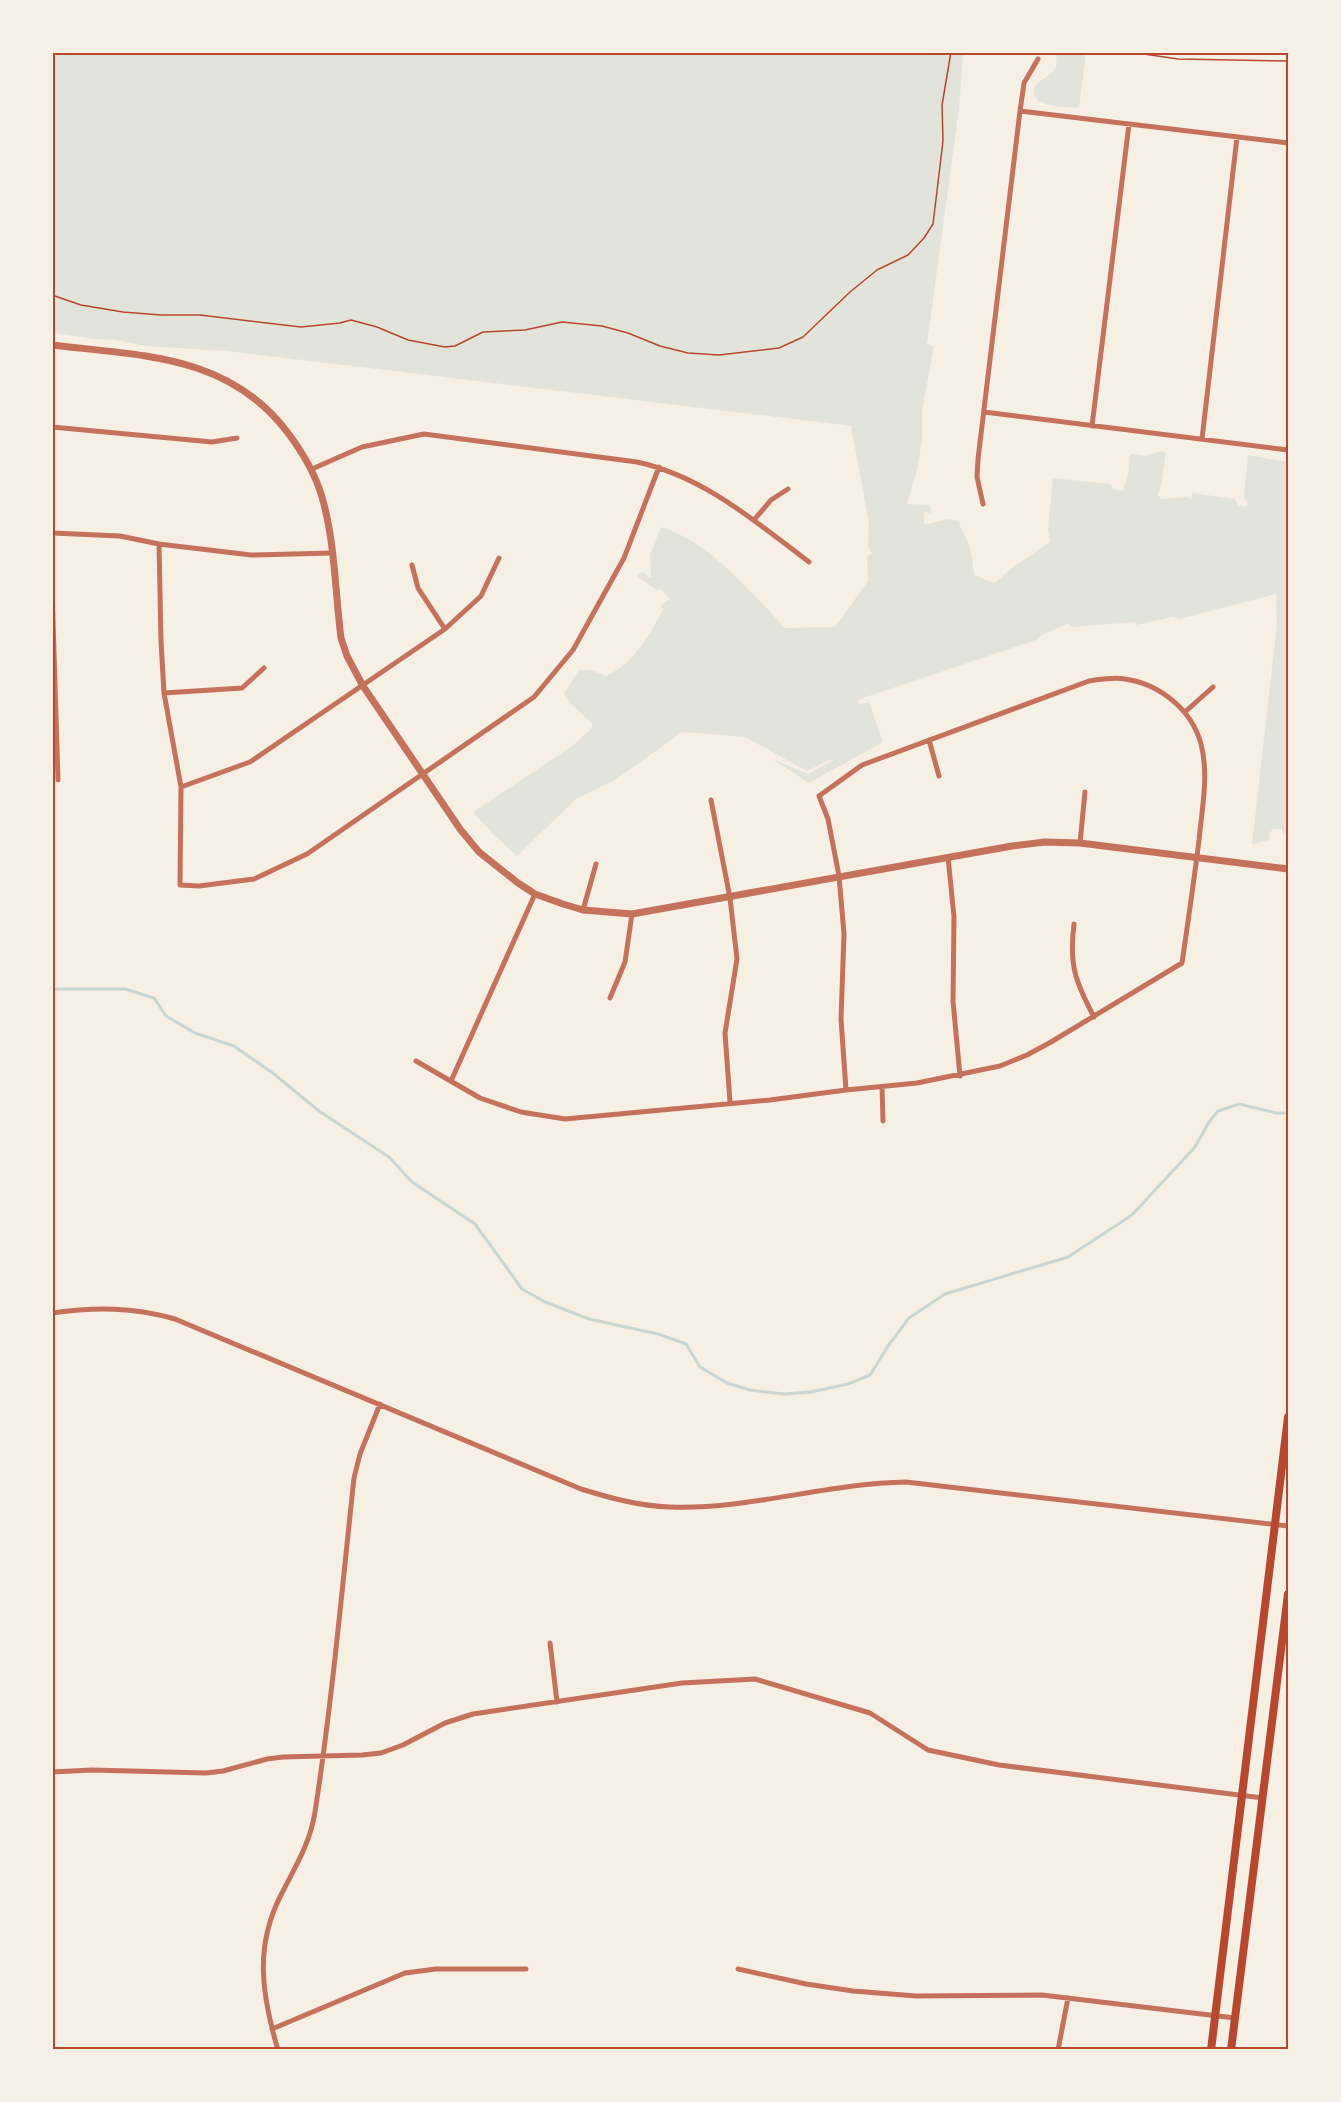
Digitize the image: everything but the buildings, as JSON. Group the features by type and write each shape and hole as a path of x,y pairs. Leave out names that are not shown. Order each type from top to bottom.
{"main road":[{"path":"1211,2049 1288,1417"},
{"path":"1232,2049 1288,1594"}],"street":[{"path":"983,504 977,477 1020,111 1024,83 1038,59"},
{"path":"1020,111 1288,143"},
{"path":"1092,426 1129,124"},
{"path":"1202,439 1237,137"},
{"path":"52,345 159,358 186,364 232,383 268,409 300,448 312,469 322,496 332,553 341,638 347,656 363,686 460,829 479,852 518,884 535,894 583,910 632,914 730,898 839,876 1045,842 1080,843 1288,869"},
{"path":"984,412 1288,450"},
{"path":"52,427 212,442 237,438"},
{"path":"312,469 362,447 424,434 659,467 693,481 754,520 809,562"},
{"path":"159,544 164,693 181,787 180,885 199,886 254,879 307,854 534,697 573,650 624,558 659,467"},
{"path":"754,520 771,500 788,489"},
{"path":"52,533 120,536 159,544 252,555 332,553"},
{"path":"181,787 250,762 445,629 481,596 499,558"},
{"path":"412,565 418,588 445,629"},
{"path":"52,588 58,780"},
{"path":"164,693 242,688 264,668"},
{"path":"417,1061 480,1098 521,1112 565,1119 770,1100 917,1083 1000,1066 1027,1055 1182,963 1205,771 1202,746 1185,712 1155,688 1142,683 1109,678 1089,681 862,765 819,796 828,819 839,876 844,934 841,1019 846,1090"},
{"path":"1185,712 1213,687"},
{"path":"929,740 939,776"},
{"path":"1080,843 1085,792"},
{"path":"711,800 730,898 737,959 725,1033 730,1102"},
{"path":"948,857 954,917 952,1001 960,1076"},
{"path":"583,910 596,864"},
{"path":"451,1081 535,894"},
{"path":"610,998 625,962 632,914"},
{"path":"1074,924 1071,945 1072,965 1078,987 1094,1017"},
{"path":"882,1087 883,1121"},
{"path":"52,1313 102,1308 157,1314 192,1325 573,1486 638,1504 669,1507 708,1506 862,1485 906,1482 1288,1526"},
{"path":"278,2049 263,1989 266,1937 271,1915 302,1858 310,1836 323,1756 354,1478 360,1454 380,1404"},
{"path":"550,1643 557,1702"},
{"path":"52,1772 92,1770 206,1773 223,1771 267,1759 381,1753 460,1718 682,1683 755,1679 870,1713 928,1750 951,1756 999,1766 1263,1798"},
{"path":"272,2029 405,1973 436,1969 526,1969"},
{"path":"738,1969 806,1984 899,1995 1024,1995 1068,1998 1235,2018"},
{"path":"1058,2049 1068,1998"}],"path":[{"path":"52,295 81,305 123,312 200,315 301,327 351,320 370,324 408,340 445,346 455,346 483,332 525,330 562,322 620,330 660,346 688,353 727,354 778,348 803,337 850,291 877,270 908,255 933,224 943,141 942,105 951,52"},
{"path":"1130,52 1178,59 1288,61"}],"shaded area":[{"path":"52,53 963,53 959,109 927,344 934,346 922,411 922,440 917,470 907,504 930,505 931,513 924,512 924,525 947,519 959,521 970,548 974,575 994,583 1050,542 1048,528 1053,478 1111,484 1112,489 1123,491 1128,475 1130,454 1146,456 1161,451 1166,453 1161,486 1157,495 1162,499 1188,497 1191,500 1192,493 1235,499 1238,505 1246,507 1248,505 1244,496 1248,455 1288,462 1288,833 1284,833 1281,829 1274,829 1270,832 1269,840 1252,844 1277,624 1276,594 1179,619 1172,617 1136,625 1136,622 1072,627 1068,624 1043,634 1036,640 857,700 859,704 869,702 883,742 809,783 772,759 808,774 834,760 829,760 807,771 745,737 682,732 615,780 576,799 517,856 473,812 572,746 592,728 592,723 571,704 564,693 579,670 591,670 606,676 626,663 646,639 664,609 661,607 663,603 670,599 660,588 658,591 638,577 638,574 643,572 651,577 650,555 661,527 679,534 713,556 785,628 835,627 868,581 867,557 872,553 868,547 869,523 851,426 226,351 145,346 116,340 53,333"},
{"path":"1055,53 1086,53 1079,108 1051,106 1038,101 1035,97 1036,85 1055,68"}],"waterway":[{"path":"52,989 125,989 154,998 166,1016 195,1033 234,1046 274,1074 319,1111 389,1157 412,1182 475,1224 522,1289 545,1302 589,1319 658,1334 686,1344 700,1367 727,1383 750,1390 784,1394 811,1392 848,1384 870,1375 909,1318 945,1294 1068,1257 1132,1215 1195,1147 1218,1111 1239,1104 1276,1113 1288,1113"}]}
